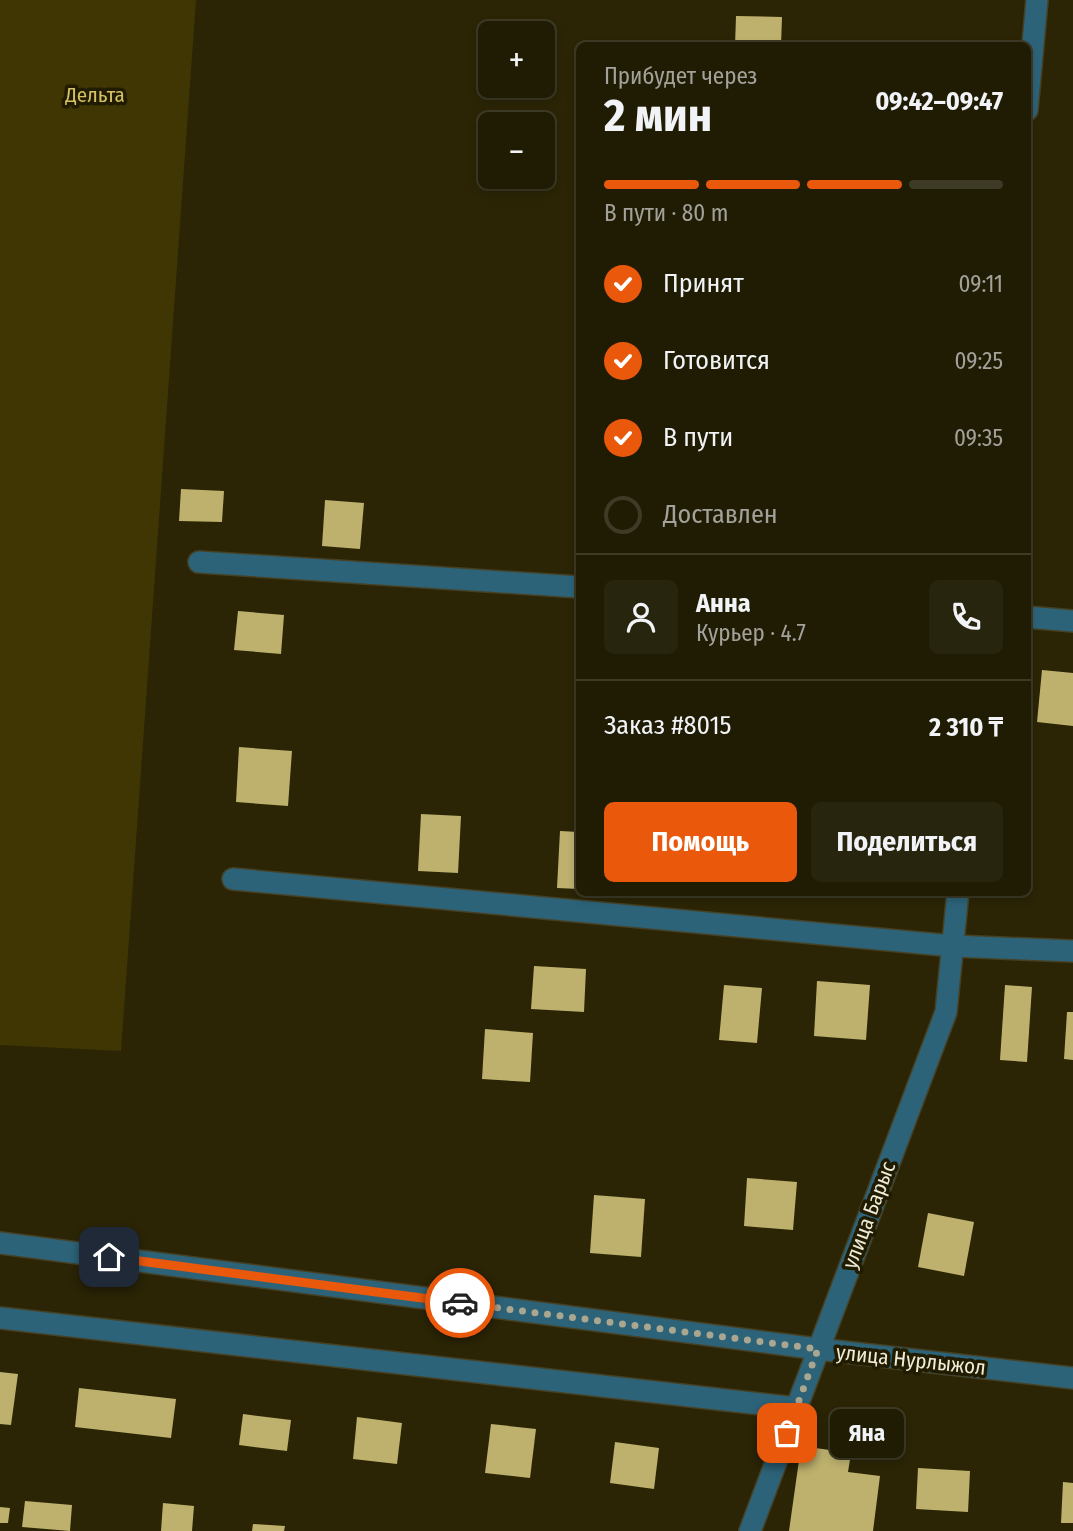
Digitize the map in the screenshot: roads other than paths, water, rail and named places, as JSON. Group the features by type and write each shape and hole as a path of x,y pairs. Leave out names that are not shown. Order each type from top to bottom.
{"street":[{"path":"1031,66 1037,0"},
{"path":"199,562 576,587"},
{"path":"1031,617 1073,621"},
{"path":"233,879 953,946 1073,951"},
{"name":"улица Барыс","path":"750,1531 946,1012 958,896"},
{"name":"улица Нурлыжол","path":"0,1243 818,1349 1073,1378"},
{"path":"0,1318 796,1408"}],"place":[{"name":"Яна","path":"787,1433"}],"park label":[{"name":"Дельта","path":"95,95"}]}
